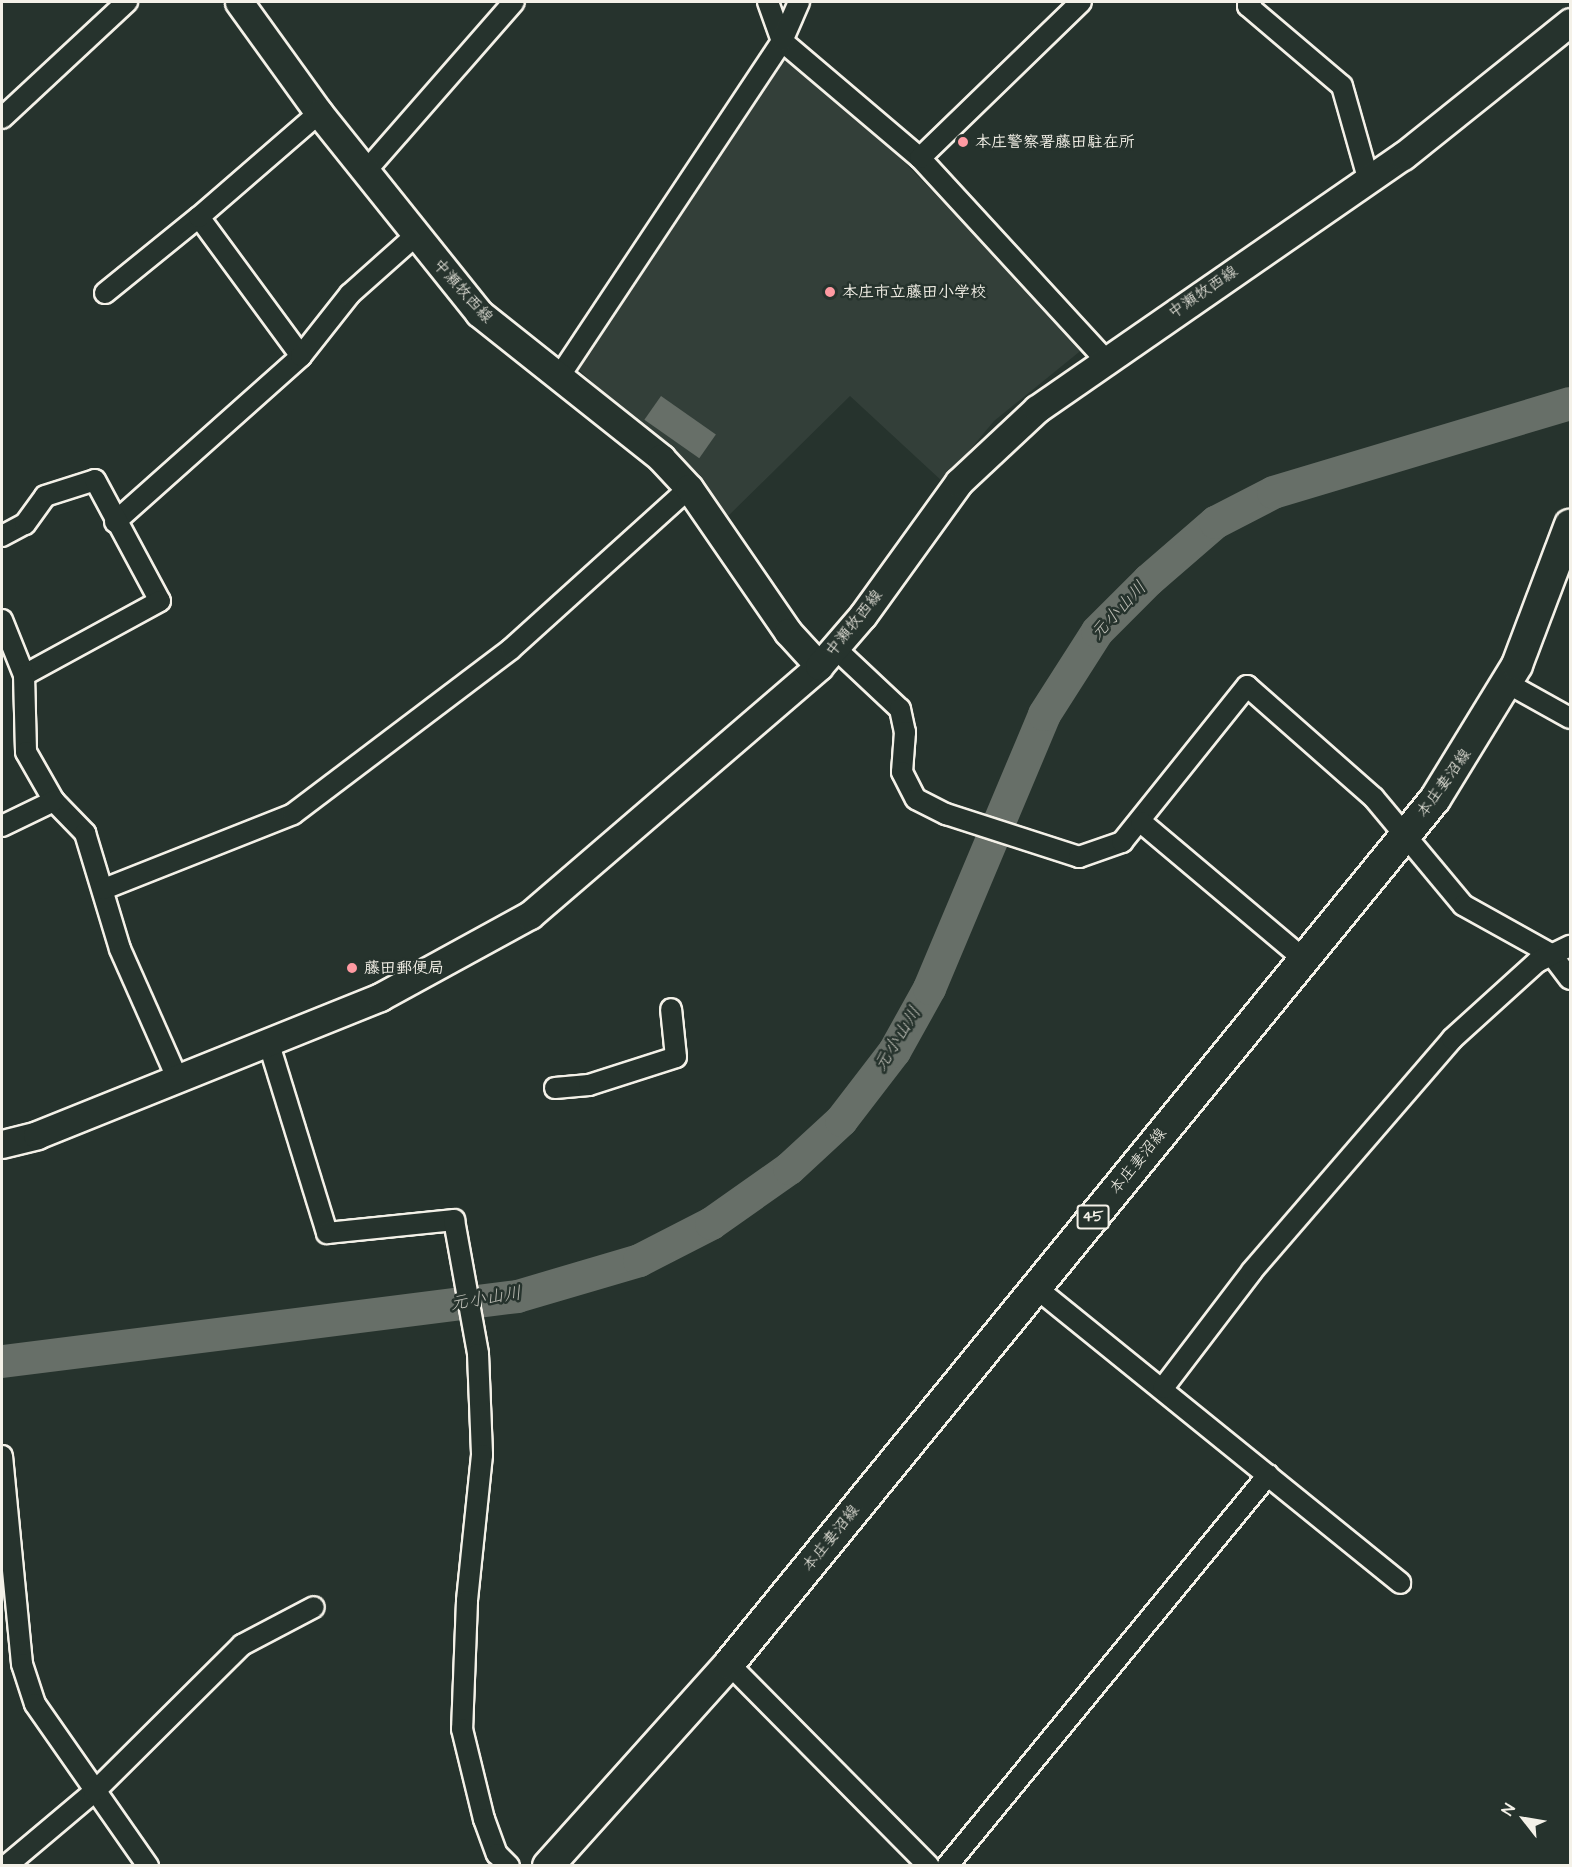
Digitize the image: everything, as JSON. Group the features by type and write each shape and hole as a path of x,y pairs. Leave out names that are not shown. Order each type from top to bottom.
{"main road":[{"name":"中瀬牧西線","path":"239,2 319,113 415,236 479,313 661,458 689,488 788,632 827,657 973,466 1036,409 1105,358 1368,178 1570,22"},
{"name":"本庄妻沼線","path":"548,1866 729,1664 1406,835 1459,764 1507,683 1545,602 1570,525"},
{"path":"2,1144 178,1080 268,1041 380,997 530,915 827,657"}],"street":[{"path":"2,118 127,2"},
{"path":"768,2 782,41 920,158 1105,358"},
{"path":"559,377 782,41 799,2"},
{"path":"920,158 1081,2"},
{"path":"1251,2 1248,6 1342,86 1368,178"},
{"path":"365,172 510,3"},
{"path":"105,293 199,217 319,113"},
{"path":"199,217 301,356"},
{"path":"115,522 301,356 356,288 415,236"},
{"path":"2,536 25,524 45,496 95,480 115,522 160,601 24,675"},
{"path":"104,889 293,814 511,649 689,488"},
{"path":"2,620 24,675 26,752 54,801 85,833 104,889 120,949 178,1080"},
{"path":"827,657 900,710 905,732 902,772 916,799 946,814 1046,847 1093,856 1122,842 1141,822 1247,686 1312,738 1406,835 1476,915 1551,954 1570,979"},
{"path":"1507,683 1570,718"},
{"path":"2,826 54,801"},
{"path":"1141,822 1305,960"},
{"path":"1164,1388 1252,1271 1369,1131 1452,1040 1551,954 1570,946"},
{"path":"555,1088 589,1085 676,1057 671,1009"},
{"path":"268,1041 327,1233 454,1220 478,1354 482,1455 467,1601 462,1729 484,1819 497,1854 509,1866"},
{"path":"1035,1287 1164,1388 1400,1583"},
{"path":"2,1456 21,1664 35,1704 94,1792 148,1866"},
{"path":"947,1866 1268,1475"},
{"path":"6,1866 94,1792 242,1645 314,1606"},
{"path":"729,1664 929,1866"}],"shaded area":[{"name":"本庄市立藤田小学校","path":"785,56 879,136 1084,348 994,421 943,482 850,396 722,522 692,476 576,367 777,59"},
{"path":"661,396 716,434 699,458 644,420"}],"waterway":[{"name":"元小山川","path":"2,1361 517,1296 639,1260 711,1223 789,1168 841,1120 894,1051 929,988 1044,714 1097,631 1148,580 1215,522 1273,492 1570,403"}],"place":[{"name":"本庄警察署藤田駐在所","path":"963,142"},
{"name":"本庄市立藤田小学校","path":"830,292"},
{"name":"藤田郵便局","path":"352,968"}]}
